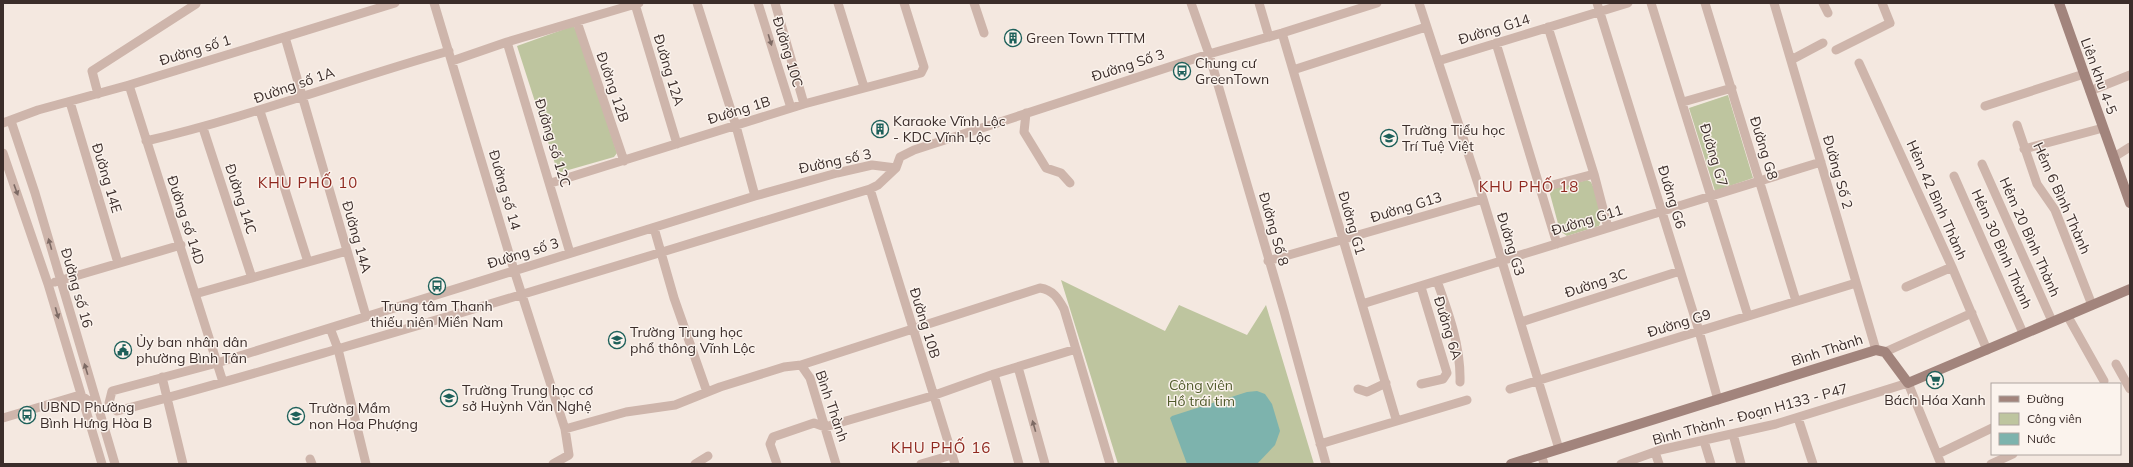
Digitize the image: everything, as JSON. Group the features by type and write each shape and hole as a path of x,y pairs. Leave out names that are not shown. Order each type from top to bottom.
{"street":[{"name":"Đường số 1","path":"7,122 38,110 129,85 396,3"},
{"name":"Đường số 14","path":"434,3 514,270 565,429 569,455 552,464"},
{"path":"697,3 736,126 755,196"},
{"name":"Đường 10C","path":"758,3 791,108"},
{"path":"775,3 804,104"},
{"path":"838,3 864,87"},
{"name":"Đường 1B","path":"551,183 804,104 920,73 924,67 904,3"},
{"path":"974,3 984,33"},
{"name":"Đường Số 8","path":"1191,3 1208,54 1284,311 1326,464"},
{"path":"1259,3 1269,37"},
{"name":"Đường Số 3","path":"896,168 900,158 914,150 1208,54 1282,34 1377,3"},
{"name":"Đường G3","path":"1419,3 1483,199 1559,449"},
{"name":"Đường G14","path":"1438,61 1548,27 1598,7 1628,3"},
{"name":"Đường G7","path":"1651,3 1683,102 1748,316"},
{"name":"Đường G8","path":"1705,3 1796,301"},
{"name":"Đường Số 2","path":"1774,3 1856,283 1881,351"},
{"path":"1823,3 1828,13"},
{"path":"1836,50 1890,23 1882,3"},
{"name":"Liên khu 4-5","path":"2059,3 2129,199"},
{"path":"98,94 92,71 196,4"},
{"path":"452,61 507,42 637,4"},
{"name":"Đường 12A","path":"637,4 677,144"},
{"name":"Đường G6","path":"1598,7 1699,331 1718,400"},
{"name":"Đường 12B","path":"577,22 624,160"},
{"path":"1293,70 1426,27"},
{"path":"1548,27 1594,174 1608,228"},
{"name":"Đường G1","path":"1282,34 1396,420"},
{"name":"Đường 14A","path":"285,37 366,316"},
{"name":"Đường số 12C","path":"507,42 551,183 570,253"},
{"path":"1791,60 1823,42"},
{"path":"1496,43 1557,244"},
{"name":"Đường số 1A","path":"146,141 203,128 449,51"},
{"name":"Hẻm 42 Bình Thành","path":"1859,63 1952,267 1987,350"},
{"path":"1985,106 2084,74"},
{"path":"2090,91 2130,75"},
{"name":"Đường số 14D","path":"129,85 181,245 223,382"},
{"path":"1683,102 1732,88"},
{"name":"Đường 14E","path":"70,102 118,262"},
{"path":"260,111 308,262"},
{"path":"1026,113 1024,132 1046,168 1061,173 1070,183"},
{"name":"Đường số 16","path":"7,122 35,193 115,464"},
{"name":"Hẻm 6 Bình Thành","path":"2017,125 2037,184 2055,210 2092,305"},
{"name":"Đường 14C","path":"203,128 252,278"},
{"path":"2024,149 2103,128"},
{"path":"2114,157 2130,147"},
{"name":"Đường số 16","path":"3,153 48,284 80,395 102,464"},
{"name":"Đường G11","path":"1362,304 1821,162"},
{"name":"Hẻm 20 Bình Thành","path":"1982,164 2052,321"},
{"name":"Đường số 3","path":"872,165 896,168 878,185 870,189 661,251 522,296 168,398 116,410 109,403 112,391 217,363 755,196 837,172 872,165"},
{"path":"1541,188 1594,174"},
{"name":"Hẻm 30 Bình Thành","path":"1954,176 2023,333"},
{"name":"Đường 10B","path":"870,189 932,396 955,464"},
{"name":"Đường G13","path":"1268,261 1483,199"},
{"path":"654,228 674,298 707,392"},
{"path":"48,284 118,262 181,245"},
{"path":"195,294 347,251"},
{"path":"1906,287 1952,267"},
{"name":"Đường 3C","path":"1520,322 1680,271"},
{"path":"1437,281 1458,347 1461,365 1460,382"},
{"name":"Đường G9","path":"1510,389 1856,283"},
{"name":"Đường 6A","path":"1421,287 1447,373 1442,379 1421,384"},
{"path":"802,366 1040,288 1048,289 1057,296 1064,309 1110,464"},
{"path":"1941,464 1908,383 1987,350 2023,333 2130,289"},
{"path":"1881,351 1972,313"},
{"path":"2067,315 2104,381"},
{"path":"330,328 338,349 366,464"},
{"path":"67,349 79,345"},
{"path":"776,464 770,444 773,437 814,423 825,427 932,396 994,374 1076,349"},
{"name":"Bình Thành","path":"1511,464 1542,459 1559,449 1881,351 1908,383"},
{"path":"2116,364 2130,388"},
{"name":"Bình Thành","path":"565,429 626,412 675,405 707,392 784,367 802,366 810,378 836,464"},
{"path":"1018,367 1045,464"},
{"path":"994,374 1019,464"},
{"path":"162,377 183,464"},
{"path":"1358,388 1367,392 1386,383"},
{"name":"Bình Thành - Đoạn H133 - P47","path":"1622,464 1655,452 1798,418 1908,383"},
{"path":"3,418 80,395 98,407 109,403"},
{"path":"1320,444 1467,400"},
{"path":"1798,418 1813,464"},
{"path":"1938,454 1991,428"},
{"path":"93,437 105,432"},
{"path":"1733,434 1741,464"},
{"path":"1704,441 1711,464"},
{"path":"1655,452 1659,464"},
{"path":"921,464 952,455"},
{"path":"1991,464 2011,455"},
{"path":"695,464 708,456"}],"green space":[{"path":"573,26 577,31 617,153 614,157 558,173 517,46"},
{"path":"1728,95 1753,178 1715,191 1689,108"},
{"path":"1587,180 1591,182 1599,204 1601,216 1599,226 1567,236 1560,231 1550,194 1552,189"},
{"name":"Công viên Hồ trái tim","path":"1061,280 1165,331 1179,305 1247,335 1266,305 1314,464 1118,464"}],"water":[{"path":"1257,391 1265,394 1272,404 1280,431 1275,445 1257,464 1187,464 1170,418 1172,416 1247,392"}],"place":[{"name":"Green Town TTTM","path":"1013,38"},
{"name":"Chung cư GreenTown","path":"1182,71"},
{"name":"Karaoke Vĩnh Lộc - KDC Vĩnh Lộc","path":"880,129"},
{"name":"Trường Tiểu học Trí Tuệ Việt","path":"1389,138"},
{"name":"Trung tâm Thanh thiếu niên Miền Nam","path":"437,286"},
{"name":"Trường Trung học phổ thông Vĩnh Lộc","path":"617,340"},
{"name":"Ủy ban nhân dân phường Bình Tân","path":"123,350"},
{"name":"Bách Hóa Xanh","path":"1935,380"},
{"name":"Trường Trung học cơ sở Huỳnh Văn Nghệ","path":"449,398"},
{"name":"UBND Phường Bình Hưng Hòa B","path":"27,415"},
{"name":"Trường Mầm non Hoa Phượng","path":"296,416"}],"district":[{"name":"KHU PHỐ 10","path":"308,183"},
{"name":"KHU PHỐ 18","path":"1529,187"},
{"name":"KHU PHỐ 16","path":"941,448"}]}
